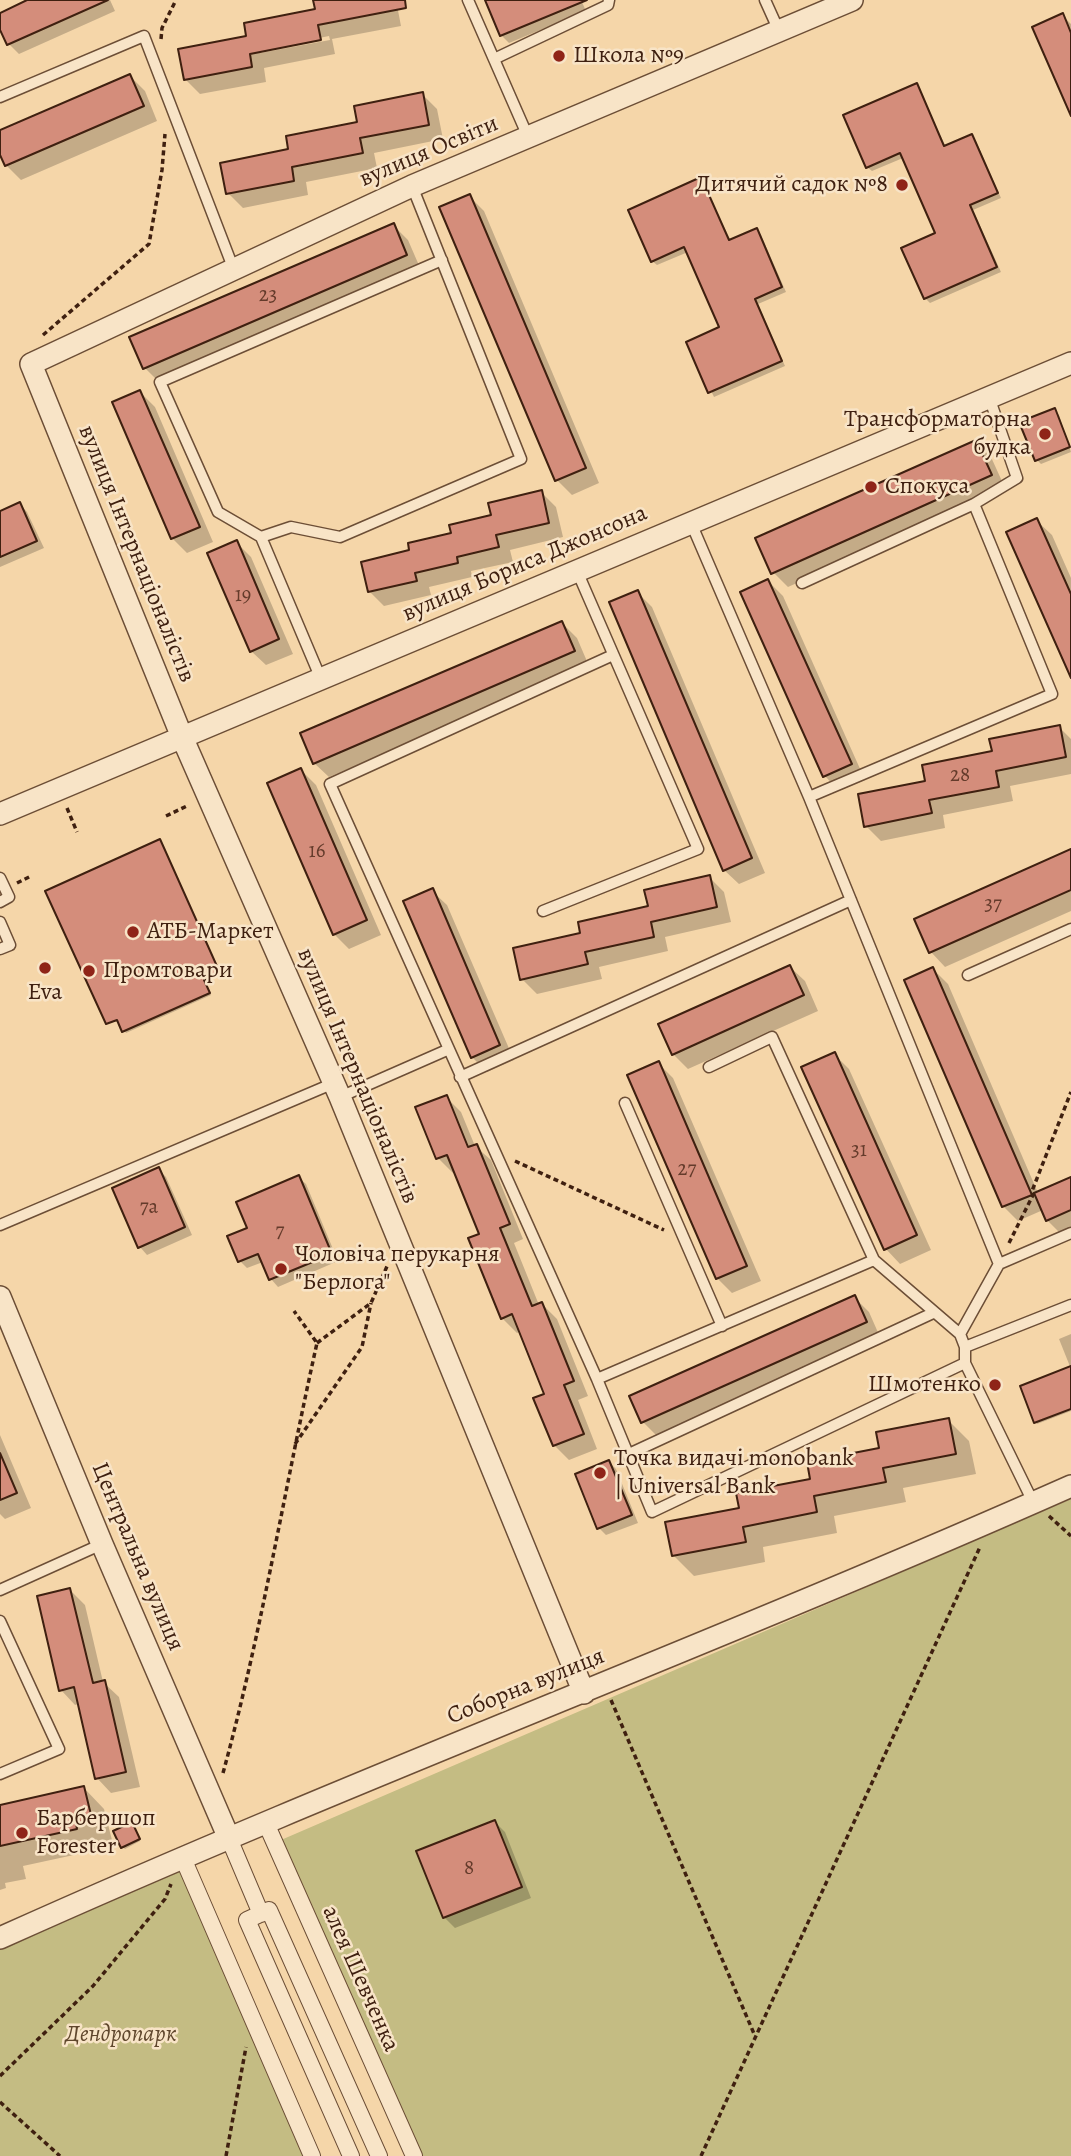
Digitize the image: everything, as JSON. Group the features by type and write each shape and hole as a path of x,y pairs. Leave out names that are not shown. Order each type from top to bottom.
{"street":[{"name":"вулиця Освіти","path":"31,364 412,186 529,139 852,0"},
{"name":"вулиця Бориса Джонсона","path":"0,814 1071,363"},
{"name":"вулиця Інтернаціоналістів","path":"31,364 182,737 337,1090 584,1693"},
{"name":"Центральна вулиця","path":"0,1297 102,1544 228,1836"},
{"name":"Соборна вулиця","path":"0,1938 228,1836 584,1693 1071,1486"},
{"name":"алея Шевченка","path":"265,1821 414,2156"},
{"path":"228,1836 261,1914"},
{"path":"182,1856 312,2156"},
{"path":"351,2156 247,1920 269,1910 379,2156"}],"lane":[{"path":"468,0 529,139"},
{"path":"494,59 608,5 608,0"},
{"path":"765,0 779,31"},
{"path":"0,97 144,36 234,270"},
{"path":"261,537 291,527 340,537 522,459 412,186"},
{"path":"321,679 261,537 218,512 160,382 442,260"},
{"path":"802,583 974,504 1017,478 989,397"},
{"path":"809,797 1052,694 974,504"},
{"path":"691,523 809,797 999,1264"},
{"path":"543,911 698,849 577,571"},
{"path":"613,654 330,784 597,1379 652,1512 965,1363"},
{"path":"0,878 9,898 0,902"},
{"path":"460,1077 850,900"},
{"path":"0,922 10,945 0,949"},
{"path":"968,975 1071,929"},
{"path":"709,1067 772,1037 874,1260 960,1334 965,1347 965,1363 1033,1502"},
{"path":"0,1225 337,1090 447,1049"},
{"path":"625,1103 722,1326"},
{"path":"960,1334 999,1264 1071,1233"},
{"path":"597,1379 874,1260"},
{"path":"965,1347 1071,1305"},
{"path":"629,1454 933,1313"},
{"path":"0,1590 102,1544"},
{"path":"0,1621 59,1749 0,1774"}],"path":[{"path":"157,71 162,28 176,0"},
{"path":"31,364 34,343 149,244 162,170 164,125"},
{"path":"60,789 77,832"},
{"path":"166,816 190,804"},
{"path":"15,883 31,876"},
{"path":"999,1264 1033,1195 1032,1191 1071,1092"},
{"path":"493,1151 685,1240"},
{"path":"294,1446 362,1348 371,1303 398,1240"},
{"path":"215,1802 251,1674 294,1446 317,1343 371,1303"},
{"path":"294,1311 317,1343"},
{"path":"1033,1502 1071,1536"},
{"path":"701,2156 993,1520"},
{"path":"605,1684 755,2036"},
{"path":"0,2076 93,1986 165,1899 182,1856"},
{"path":"226,2156 252,2017"},
{"path":"0,2102 60,2156"}],"green space":[{"path":"1071,1499 1071,2156 422,2156 281,1840"},
{"name":"Дендропарк","path":"181,1871 303,2156 0,2156 0,1949"}],"building":[{"path":"27,0 108,0 7,45 0,30 0,13"},
{"path":"313,0 405,0 406,8 318,25 321,40 250,54 252,67 184,80 178,49 246,36 244,23 315,9"},
{"path":"485,0 587,0 500,36"},
{"path":"1063,13 1071,33 1071,116 1032,27"},
{"path":"130,74 144,106 5,166 0,155 0,130"},
{"path":"917,83 944,146 972,134 998,193 970,205 997,267 924,299 901,248 935,233 900,153 866,168 843,115"},
{"path":"423,92 429,125 360,138 363,153 292,167 294,181 226,194 220,163 288,149 286,136 357,122 354,106"},
{"path":"701,177 729,240 757,228 782,287 755,299 782,361 708,393 686,342 719,327 684,247 651,262 628,210"},
{"path":"470,194 586,468 555,481 439,207"},
{"path":"394,223 407,255 143,369 129,337"},
{"path":"140,390 200,527 171,539 112,402"},
{"name":"Трансформаторна будка","path":"1055,408 1070,447 1035,461 1019,422"},
{"path":"976,440 992,475 771,574 755,538"},
{"path":"542,490 549,523 496,535 499,547 457,557 458,563 415,573 417,581 368,592 361,562 409,550 408,543 451,533 449,525 491,515 488,503"},
{"path":"20,502 37,541 0,557 0,511"},
{"path":"1037,518 1071,594 1071,678 1006,532"},
{"path":"237,540 279,639 250,652 207,553"},
{"path":"768,579 852,764 823,777 740,592"},
{"path":"638,590 752,858 723,871 609,602"},
{"path":"562,621 575,651 313,764 300,733"},
{"path":"1060,725 1066,757 996,771 999,787 929,800 932,813 864,827 858,794 925,781 922,765 992,751 989,739"},
{"path":"301,768 367,920 333,935 267,783"},
{"name":"АТБ-Маркет","path":"160,839 220,973 204,980 210,993 122,1032 117,1020 106,1024 45,891"},
{"path":"1071,849 1071,890 929,953 914,919"},
{"path":"710,875 717,907 651,922 654,937 585,952 588,964 520,980 513,948 580,933 578,922 648,906 644,890"},
{"path":"433,888 500,1045 471,1058 403,901"},
{"path":"790,965 804,995 672,1055 658,1024"},
{"path":"933,967 1032,1195 1002,1207 904,980"},
{"path":"835,1052 917,1235 884,1250 801,1067"},
{"path":"659,1061 747,1266 716,1279 627,1075"},
{"path":"447,1095 468,1147 477,1144 510,1224 500,1228 532,1306 542,1302 574,1381 564,1385 584,1434 553,1446 533,1398 544,1394 512,1314 501,1319 468,1238 479,1234 447,1155 436,1159 415,1107"},
{"path":"159,1167 185,1227 138,1248 112,1188"},
{"path":"299,1175 332,1254 269,1280 258,1254 238,1262 227,1236 247,1228 236,1202"},
{"path":"1071,1177 1071,1210 1046,1221 1034,1193"},
{"path":"855,1295 867,1322 641,1423 629,1396"},
{"path":"1071,1366 1071,1409 1034,1423 1020,1386"},
{"path":"949,1418 956,1454 883,1468 886,1482 814,1496 817,1512 743,1527 746,1542 672,1556 665,1522 739,1508 736,1493 810,1479 807,1462 879,1448 876,1432"},
{"path":"0,1453 17,1493 0,1500"},
{"path":"609,1460 632,1515 597,1529 575,1474"},
{"path":"70,1588 93,1683 105,1680 126,1772 95,1779 74,1687 59,1691 37,1596"},
{"path":"84,1786 92,1819 76,1823 77,1829 0,1846 0,1805"},
{"path":"495,1820 522,1887 443,1918 416,1851"},
{"path":"132,1822 140,1839 121,1848 113,1831"}],"place":[{"name":"Школа №9","path":"559,56"},
{"name":"Дитячий садок №8","path":"902,185"},
{"name":"Трансформаторна будка","path":"1045,434"},
{"name":"Спокуса","path":"871,487"},
{"name":"АТБ-Маркет","path":"133,932"},
{"name":"Eva","path":"45,968"},
{"name":"Промтовари","path":"89,971"},
{"name":"Чоловіча перукарня \"Берлога\"","path":"281,1269"},
{"name":"Шмотенко","path":"995,1385"},
{"name":"Точка видачі monobank | Universal Bank","path":"600,1473"},
{"name":"Барбершоп Forester","path":"22,1833"}]}
